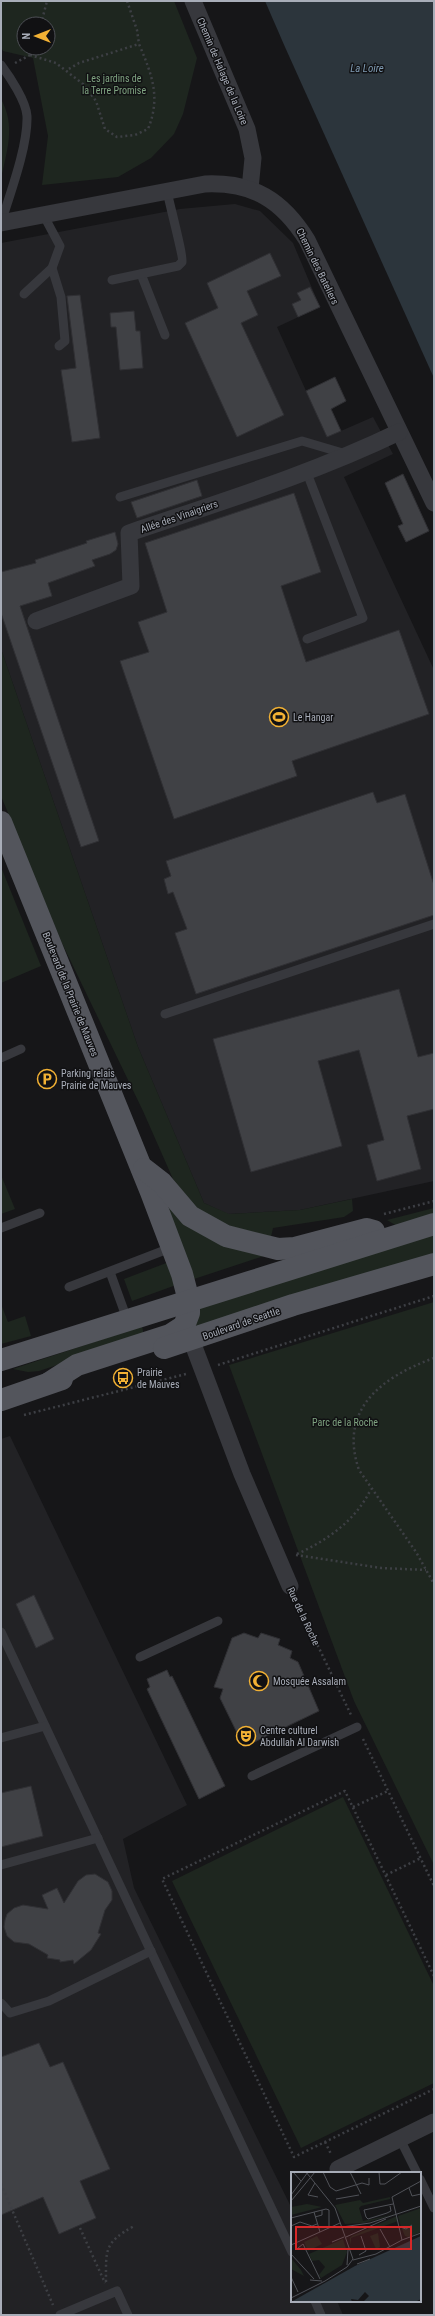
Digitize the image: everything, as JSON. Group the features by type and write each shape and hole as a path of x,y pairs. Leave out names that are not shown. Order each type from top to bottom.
{"main road":[{"name":"Boulevard de la Prairie de Mauves","path":"1,822 173,1247 189,1301"},
{"name":"Boulevard de la Prairie de Mauves","path":"141,1166 162,1183 190,1216 226,1236 278,1249 295,1248 367,1229 391,1236"},
{"path":"1,1360 391,1236 434,1224"},
{"name":"Boulevard de Seattle","path":"1,1400 22,1394 49,1383 191,1339 293,1305 434,1264"},
{"name":"Boulevard de Seattle","path":"49,1383 77,1365 170,1335 184,1326 189,1313 189,1301"},
{"path":"1,1382 9,1389 22,1394"}],"street":[{"name":"Chemin de Halage de la Loire","path":"193,1 247,129 253,158 250,190"},
{"name":"Chemin des Bateliers","path":"1,223 167,192 219,184 234,184 250,190 282,207 294,220 307,240 434,504"},
{"name":"Allée des Vinaigriers","path":"36,621 131,586 129,533 307,473 351,456 399,432"},
{"name":"Rue de la Roche","path":"191,1339 242,1474 290,1586"},
{"path":"339,2171 434,2122"}],"lane":[{"path":"1,223 21,153 27,115 13,82 2,67"},
{"path":"112,280 178,266 184,259 172,220 167,192"},
{"path":"24,294 52,268 60,246 44,216"},
{"path":"52,268 61,297 64,326 65,341 59,346"},
{"path":"141,274 165,335"},
{"path":"120,497 302,441 351,456"},
{"path":"307,473 363,618 307,639"},
{"path":"165,1014 434,924"},
{"path":"1,1058 21,1050"},
{"path":"1,1228 40,1213"},
{"path":"69,1287 173,1247"},
{"path":"110,1272 127,1319"},
{"path":"140,1657 218,1621"},
{"path":"1,1632 3,1641 98,1838 291,2250"},
{"path":"1,1738 45,1726"},
{"path":"252,1776 357,1727"},
{"path":"1,1865 98,1838"},
{"path":"1,2003 10,2013 49,2001 151,1951"},
{"path":"400,2139 416,2172"},
{"path":"421,2181 434,2208"},
{"path":"57,2311 118,2290 128,2315"},
{"path":"316,2302 322,2315"}],"path":[{"path":"44,16 47,1"},
{"path":"33,56 56,63 67,70 83,84 96,101 105,129 117,136 135,134 148,129 153,115 153,77 139,44 137,30 127,1"},
{"path":"67,70 79,63 139,44"},
{"path":"2,67 28,56"},
{"path":"434,1358 386,1382 365,1402 359,1414 353,1438 354,1455 360,1470 434,1584"},
{"path":"279,1562 318,1545 352,1519 364,1503 371,1488"},
{"path":"296,1555 381,1568 426,1570"},
{"name":"Rue de la Roche","path":"290,1586 434,1886"},
{"path":"434,1976 345,1791 162,1879 294,2157 434,2089"},
{"path":"353,1807 388,1791"},
{"path":"386,1875 420,1858"},
{"path":"1,2184 57,2311"},
{"path":"106,2284 108,2249 116,2236 134,2226"},
{"path":"80,2228 110,2294"}],"shaded area":[{"path":"235,204 260,211 293,243 320,307 277,327 327,437 373,417 393,454 344,477 434,670 434,1181 300,1210 228,1214 204,1203 138,1047 1,649 1,243 180,209"},
{"path":"10,1436 187,1805 123,1839 134,1888 291,2207 291,2302 337,2302 343,2315 1,2315 1,1439"}],"green space":[{"name":"Les jardins de la Terre Promise","path":"1,1 174,1 197,58 183,114 174,134 151,158 118,177 42,185 48,136 33,58 24,56 56,56 56,16 16,16 16,54 3,51 1,47"},
{"path":"1,99 6,109 9,138 1,179"},
{"path":"1,649 138,1047 204,1203 229,1214 300,1210 352,1199 353,1211 344,1217 273,1228 271,1237 218,1223 195,1207 173,1179 143,1111 61,941 1,796"},
{"path":"1,867 41,966 1,983"},
{"path":"1,1175 15,1209 1,1214"},
{"path":"170,1207 267,1255 194,1279 165,1211"},
{"path":"434,1208 434,1216 397,1226 387,1220"},
{"path":"434,1232 434,1256 192,1328 198,1308"},
{"path":"169,1262 176,1285 132,1301 124,1279"},
{"name":"Parc de la Roche","path":"434,1302 434,1865 354,1701 229,1365"},
{"path":"1,1304 8,1322 25,1316 31,1336 1,1344"},
{"path":"142,1326 144,1336 39,1371 28,1372 13,1369"},
{"path":"343,1797 434,1986 434,2083 301,2148 172,1881"}],"water":[{"name":"La Loire","path":"265,1 434,1 434,378 285,47"}],"building":[{"path":"270,253 281,276 247,291 258,315 241,323 284,415 237,437 185,323 218,308 207,283"},
{"path":"310,287 320,307 298,317 292,304 301,300 297,293"},
{"path":"80,295 100,438 72,442 61,370 76,368 67,296"},
{"path":"134,311 136,331 140,331 143,368 120,370 116,327 111,327 110,313"},
{"path":"335,377 346,401 331,409 341,431 327,437 306,391"},
{"path":"403,474 429,531 406,542 398,526 403,524 385,483"},
{"path":"197,480 202,496 137,518 131,502"},
{"name":"Le Hangar","path":"294,493 321,572 281,586 306,662 399,630 429,714 292,761 297,776 174,819 120,661 149,652 138,622 167,612 145,543"},
{"path":"115,532 118,544 116,550 110,554 92,560 95,566 48,583 52,596 20,606 99,841 81,847 1,613 1,572 36,563 35,560"},
{"path":"373,792 377,803 405,794 434,885 434,915 196,994 175,933 187,929 173,892 168,894 164,879 171,876 166,861"},
{"path":"399,989 418,1057 434,1053 434,1109 407,1116 421,1169 377,1181 367,1145 384,1140 359,1050 318,1061 342,1146 251,1172 213,1039"},
{"path":"34,1595 54,1639 36,1648 16,1604"},
{"name":"Mosquée Assalam","path":"244,1633 258,1638 261,1633 280,1639 278,1645 292,1651 290,1658 298,1662 319,1711 244,1747 220,1698 223,1689 214,1687 232,1638"},
{"name":"Centre culturel Abdullah Al Darwish","path":"167,1670 170,1677 172,1676 225,1786 199,1799 147,1689 150,1687 147,1679"},
{"path":"31,1786 43,1836 1,1847 1,1793"},
{"path":"95,1874 108,1882 112,1891 112,1900 105,1910 98,1933 101,1934 91,1950 74,1964 73,1960 60,1962 60,1960 47,1958 48,1955 29,1944 14,1942 7,1936 4,1927 5,1920 7,1914 14,1908 23,1905 48,1909 42,1895 57,1888 64,1903 78,1881 86,1875"},
{"path":"39,2043 50,2067 63,2062 110,2169 80,2181 96,2218 59,2234 43,2197 1,2215 1,2057"}],"place":[{"name":"Le Hangar","path":"279,717"},
{"name":"Parking relais Prairie de Mauves","path":"47,1079"},
{"name":"Prairie de Mauves","path":"123,1378"},
{"name":"Mosquée Assalam","path":"259,1681"},
{"name":"Centre culturel Abdullah Al Darwish","path":"246,1736"}]}
